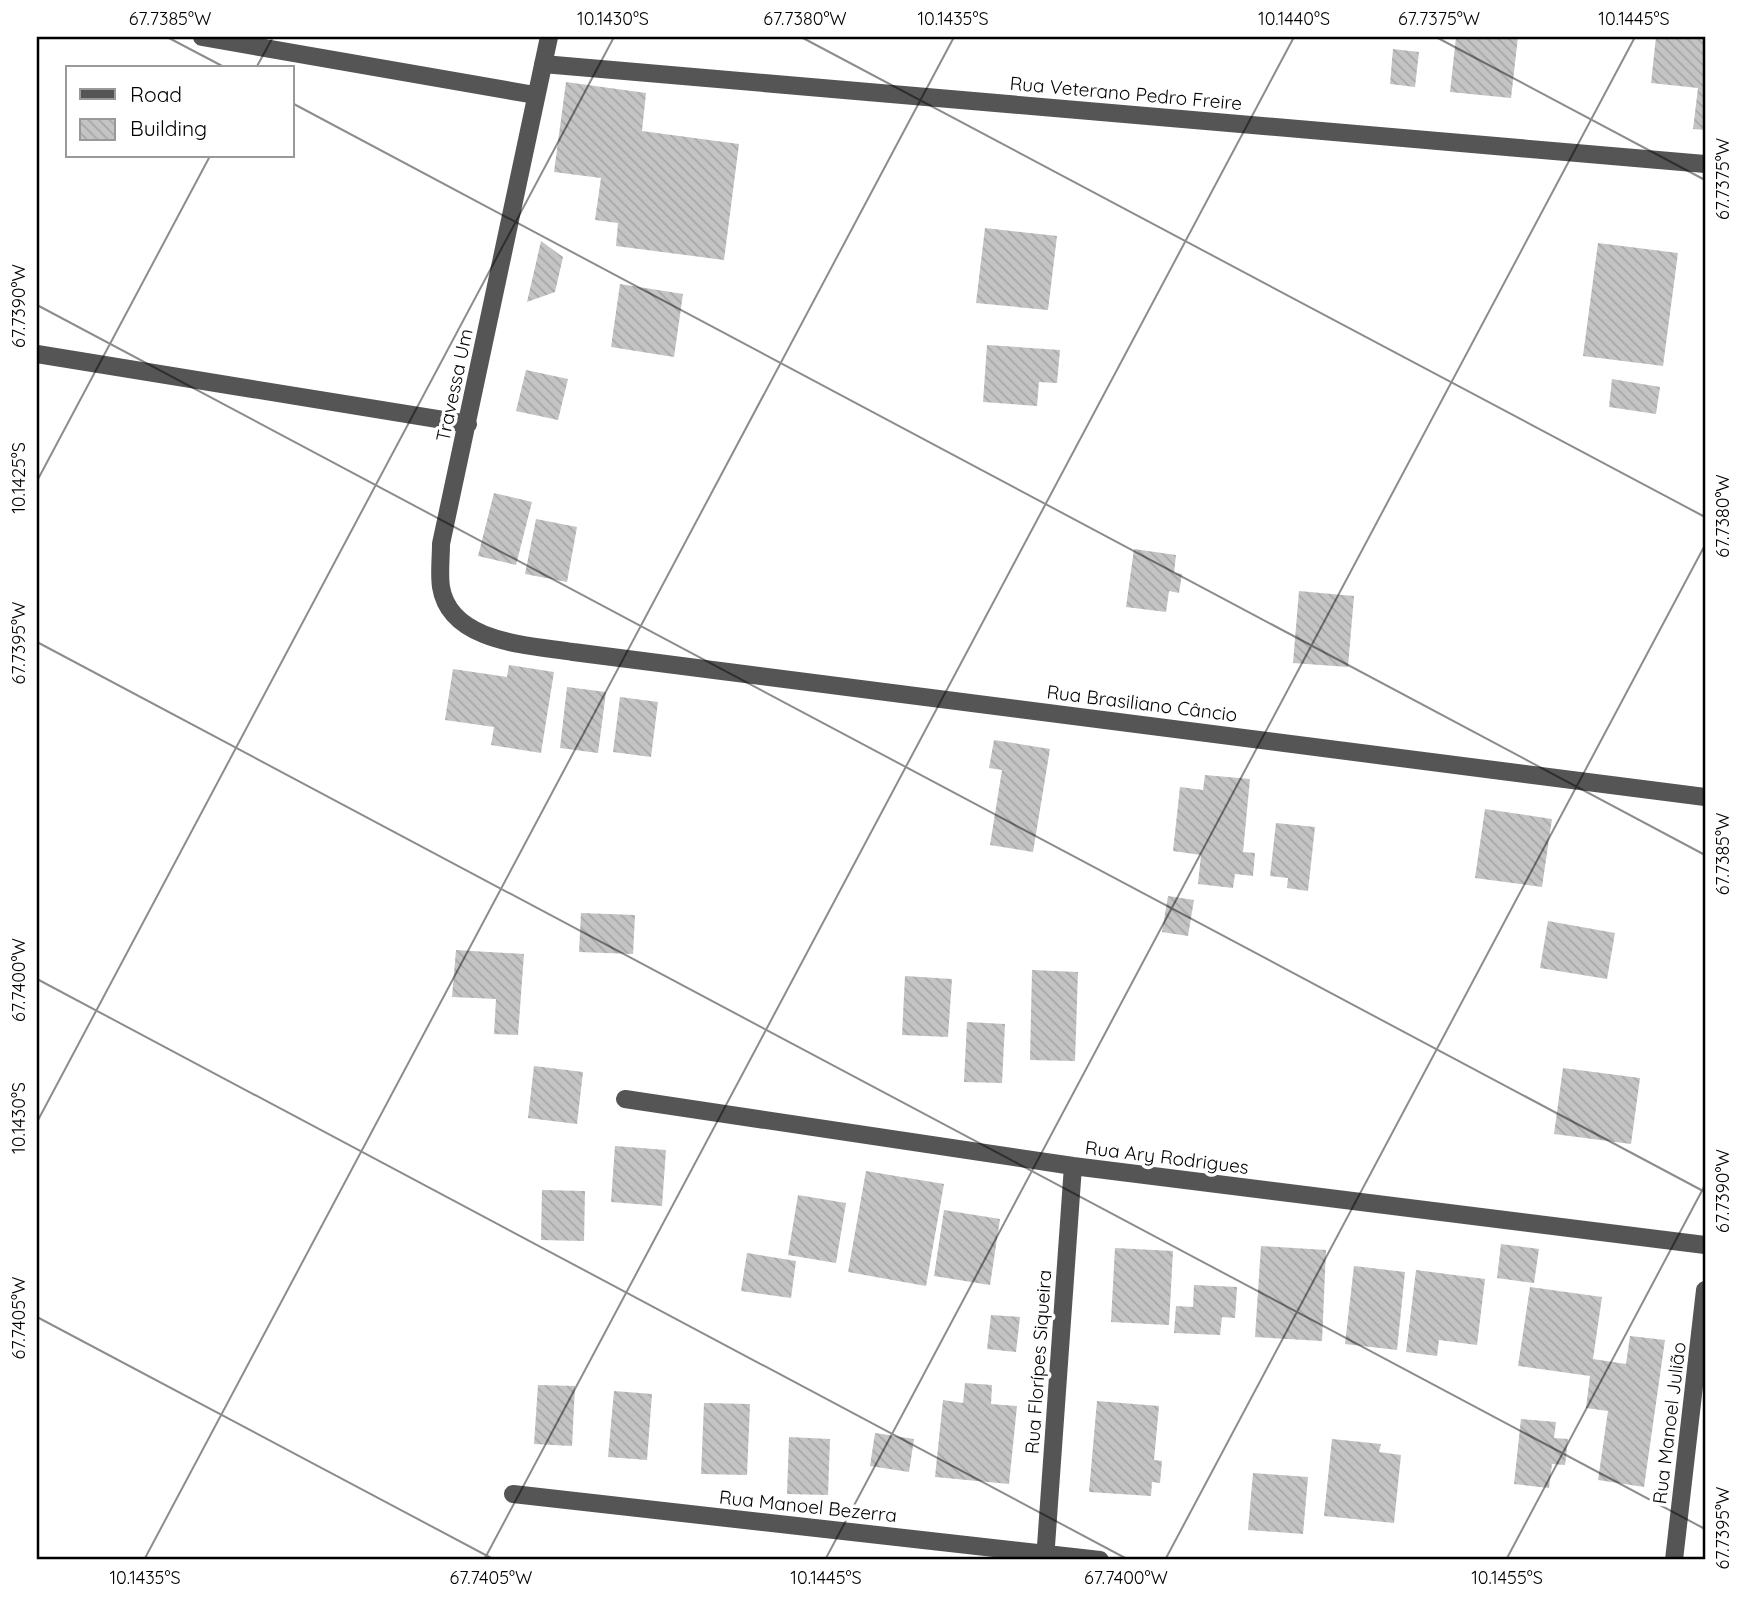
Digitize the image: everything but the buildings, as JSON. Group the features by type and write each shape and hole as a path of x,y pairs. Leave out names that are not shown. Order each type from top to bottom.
{"street":[{"path":"202,37 535,95"},
{"name":"Travessa Um","path":"549,37 441,544 441,589 450,610 468,628 500,640 573,652"},
{"name":"Rua Veterano Pedro Freire","path":"543,64 1705,164"},
{"path":"37,354 468,424"},
{"name":"Rua Brasiliano Câncio","path":"573,652 1705,796"},
{"name":"Rua Ary Rodrigues","path":"625,1100 1073,1166 1705,1245"},
{"name":"Rua Florípes Siqueira","path":"1045,1557 1073,1166"},
{"name":"Rua Manoel Julião","path":"1674,1560 1698,1410 1705,1290"},
{"name":"Rua Manoel Bezerra","path":"513,1494 1045,1557 1100,1560"}]}
